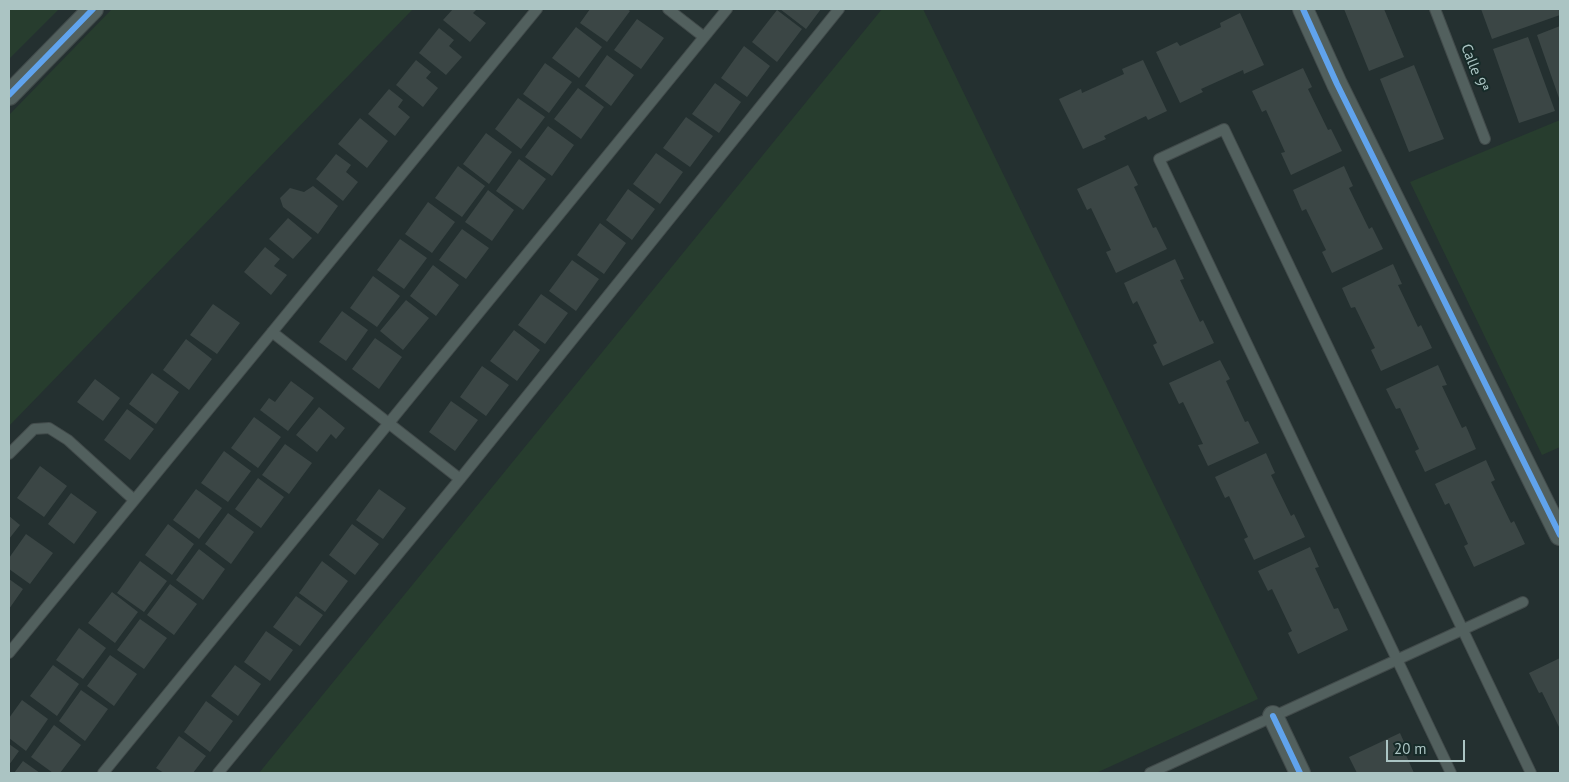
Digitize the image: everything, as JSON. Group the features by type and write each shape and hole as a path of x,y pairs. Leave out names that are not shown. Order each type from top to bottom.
{"street":[{"path":"9,95 93,9"},
{"path":"1303,9 1337,84 1560,535"},
{"path":"1273,716 1300,773"}],"lane":[{"path":"9,653 133,499 537,9"},
{"path":"668,9 704,37"},
{"path":"102,773 727,9"},
{"path":"218,773 460,479 839,9"},
{"name":"Calle 9ª","path":"1435,9 1485,139"},
{"path":"1451,773 1159,159 1224,129 1531,773"},
{"path":"272,332 390,422 460,479"},
{"path":"9,454 34,429 49,428 68,440 133,499"},
{"path":"1150,773 1523,602"}],"green space":[{"path":"9,9 59,9 9,59"},
{"path":"112,9 413,9 9,426 9,115"},
{"path":"882,9 923,9 1258,699 1096,773 259,773"},
{"path":"1560,120 1560,447 1542,455 1410,182"}],"building":[{"path":"453,9 477,9 473,13 486,23 470,42 443,20"},
{"path":"590,9 627,9 630,11 607,42 580,23"},
{"path":"780,9 821,9 806,29"},
{"path":"1344,9 1384,9 1404,57 1369,71"},
{"path":"1481,9 1560,9 1560,15 1492,39"},
{"path":"777,10 802,29 777,62 752,42"},
{"path":"1240,13 1264,65 1244,74 1243,70 1201,89 1203,92 1180,103 1156,52 1177,42 1180,46 1221,27 1220,23"},
{"path":"637,19 664,38 641,69 614,50"},
{"path":"1560,26 1560,101 1537,35"},
{"path":"576,27 602,47 579,78 552,58"},
{"path":"439,28 454,40 449,46 462,57 446,75 419,53"},
{"path":"1528,37 1555,111 1519,123 1493,49"},
{"path":"744,46 770,66 747,97 721,78"},
{"path":"607,55 634,75 611,106 585,86"},
{"path":"416,60 431,72 426,78 438,88 423,107 396,85"},
{"path":"1143,60 1167,111 1148,120 1146,116 1104,136 1106,139 1083,149 1059,99 1081,89 1082,93 1124,74 1122,69"},
{"path":"545,63 572,82 549,113 523,94"},
{"path":"1414,65 1444,139 1409,152 1380,79"},
{"path":"1303,68 1312,87 1308,89 1328,130 1331,129 1342,151 1291,175 1281,153 1285,152 1266,110 1262,112 1252,91"},
{"path":"715,83 741,102 719,133 692,114"},
{"path":"578,88 604,107 581,139 554,119"},
{"path":"389,89 403,100 398,107 410,117 395,136 368,114"},
{"path":"518,98 545,117 521,149 495,129"},
{"path":"686,117 713,136 690,167 663,148"},
{"path":"360,118 388,141 367,168 338,144"},
{"path":"548,126 574,145 552,176 525,157"},
{"path":"486,133 512,152 489,184 463,164"},
{"path":"656,153 683,172 660,204 633,184"},
{"path":"336,154 351,165 346,172 358,182 343,201 316,179"},
{"path":"519,159 546,179 523,210 496,191"},
{"path":"1128,165 1138,185 1134,187 1153,228 1156,227 1167,249 1116,273 1106,252 1111,250 1091,208 1087,210 1077,189"},
{"path":"458,166 485,186 462,217 435,198"},
{"path":"1344,166 1353,186 1349,188 1369,229 1372,227 1383,249 1332,273 1322,252 1326,250 1306,209 1302,211 1293,190"},
{"path":"313,186 338,206 318,234 283,207 280,198 290,188 304,192"},
{"path":"628,189 655,209 632,240 606,220"},
{"path":"488,190 514,210 492,241 465,222"},
{"path":"428,202 455,222 432,253 405,234"},
{"path":"288,218 312,238 293,259 269,239"},
{"path":"600,223 626,243 604,274 577,255"},
{"path":"462,229 489,248 466,279 439,260"},
{"path":"400,239 427,258 404,289 377,270"},
{"path":"265,247 280,259 274,266 287,275 271,295 244,272"},
{"path":"1175,259 1184,279 1180,280 1200,322 1203,320 1214,343 1163,366 1153,345 1157,343 1137,301 1133,304 1124,283"},
{"path":"572,260 599,279 576,311 549,291"},
{"path":"1393,264 1402,284 1398,285 1418,327 1421,325 1432,348 1381,371 1371,350 1375,348 1355,307 1351,308 1342,288"},
{"path":"433,265 459,285 436,316 410,296"},
{"path":"373,276 400,296 377,327 350,308"},
{"path":"541,294 568,313 545,344 518,325"},
{"path":"406,300 429,318 403,350 380,331"},
{"path":"213,304 240,323 217,354 190,335"},
{"path":"342,311 368,330 346,361 319,342"},
{"path":"514,330 540,350 517,381 490,361"},
{"path":"375,338 402,357 379,389 352,369"},
{"path":"186,339 212,359 189,390 163,370"},
{"path":"1220,360 1230,379 1226,381 1245,422 1248,421 1259,443 1208,466 1198,445 1203,444 1183,402 1179,404 1169,383"},
{"path":"1438,365 1447,385 1442,386 1462,428 1466,426 1476,449 1425,472 1415,451 1419,449 1400,408 1396,409 1386,389"},
{"path":"482,366 509,385 486,416 460,397"},
{"path":"152,373 179,392 156,424 129,404"},
{"path":"95,379 120,398 103,421 77,402"},
{"path":"291,381 314,398 288,431 260,410 269,398 275,402"},
{"path":"451,401 478,420 455,451 429,432"},
{"path":"319,407 345,428 336,439 331,434 317,452 296,435"},
{"path":"127,409 154,429 130,460 104,440"},
{"path":"254,417 281,437 258,468 231,448"},
{"path":"285,444 312,463 289,494 262,475"},
{"path":"224,451 251,471 228,502 201,483"},
{"path":"1266,453 1275,473 1271,475 1291,516 1294,514 1305,537 1254,560 1244,539 1248,537 1229,496 1225,498 1215,477"},
{"path":"1486,460 1495,480 1491,482 1511,523 1514,521 1525,544 1474,567 1464,546 1468,544 1449,503 1445,505 1435,484"},
{"path":"40,466 67,486 44,517 17,498"},
{"path":"258,478 284,497 261,528 235,509"},
{"path":"196,489 222,508 199,539 173,520"},
{"path":"379,489 406,508 383,539 356,520"},
{"path":"71,493 97,512 74,544 48,524"},
{"path":"228,513 254,532 231,564 205,544"},
{"path":"9,516 20,525 9,539"},
{"path":"168,524 194,544 172,575 145,555"},
{"path":"352,524 379,544 355,575 329,555"},
{"path":"26,534 53,553 30,584 9,569 9,558"},
{"path":"1310,547 1319,567 1315,568 1334,609 1338,608 1348,630 1298,654 1288,633 1292,631 1272,589 1268,591 1258,571"},
{"path":"199,549 225,569 203,600 176,580"},
{"path":"140,561 167,581 144,612 117,593"},
{"path":"322,561 348,581 325,612 299,593"},
{"path":"9,579 23,589 9,609"},
{"path":"170,584 197,604 174,635 147,615"},
{"path":"112,592 138,612 115,643 88,623"},
{"path":"296,596 323,615 300,646 273,627"},
{"path":"140,619 167,638 144,669 117,650"},
{"path":"79,628 106,648 83,679 56,660"},
{"path":"266,631 293,650 270,681 244,662"},
{"path":"110,655 137,674 114,706 87,686"},
{"path":"1560,658 1560,729 1542,692 1539,693 1529,673"},
{"path":"53,665 79,684 57,716 30,696"},
{"path":"235,665 261,684 238,716 211,696"},
{"path":"81,690 108,709 85,741 59,721"},
{"path":"22,700 48,719 26,751 9,738 9,718"},
{"path":"206,701 233,721 210,752 184,732"},
{"path":"54,725 81,745 60,773 53,773 31,757"},
{"path":"1400,733 1409,753 1406,755 1414,773 1357,773 1349,757"},
{"path":"179,736 206,756 193,773 164,773 156,768"},
{"path":"9,744 19,751 9,765"},
{"path":"23,761 40,773 14,773"}],"cycle path":[{"path":"9,95 93,9"},
{"path":"1303,9 1337,84 1560,535"},
{"path":"1273,716 1300,773"}]}
